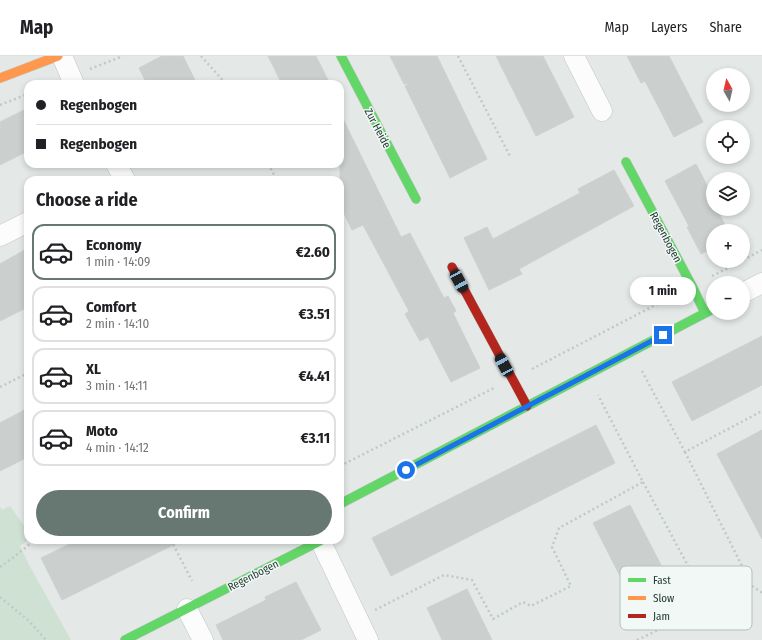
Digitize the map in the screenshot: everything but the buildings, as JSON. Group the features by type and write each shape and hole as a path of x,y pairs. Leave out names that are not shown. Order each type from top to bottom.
{"street":[{"path":"0,78 58,56"},
{"path":"62,56 72,80"},
{"name":"Zur Heide","path":"341,56 416,199"},
{"path":"574,56 602,111"},
{"name":"Regenbogen","path":"626,162 692,286 706,307"},
{"path":"0,236 24,224"},
{"path":"452,268 527,406"},
{"path":"750,289 762,283"},
{"name":"Regenbogen","path":"344,502 706,313"},
{"name":"Regenbogen","path":"125,640 314,544"},
{"name":"Regenbogen","path":"321,544 368,640"},
{"path":"195,605 203,640"}],"path":[{"path":"72,80 123,56"},
{"path":"201,56 222,80"},
{"path":"458,56 511,158"},
{"path":"0,105 24,96"},
{"path":"750,257 762,250"},
{"path":"344,464 728,268"},
{"path":"632,351 742,566"},
{"path":"588,374 688,566"},
{"path":"0,387 24,375"},
{"path":"684,452 762,411"},
{"path":"358,619 444,575 472,580 493,619 523,602 531,606 571,586 552,547 559,528 643,482"},
{"path":"0,567 30,544"},
{"path":"172,544 195,605"},
{"path":"752,586 762,592"},
{"path":"0,597 29,621 46,640"},
{"path":"637,640 658,630"}],"green space":[{"path":"10,506 24,525 24,543 20,546 71,640 0,640 0,507 2,510"}],"traffic: fast":[{"path":"341,56 416,199"},
{"path":"626,162 705,313"},
{"path":"344,502 706,313"},
{"path":"125,640 314,544"}],"traffic: slow":[{"path":"0,78 58,56"}],"traffic: jam":[{"path":"452,267 527,406"}],"route":[{"path":"406,470 663,335"}]}
